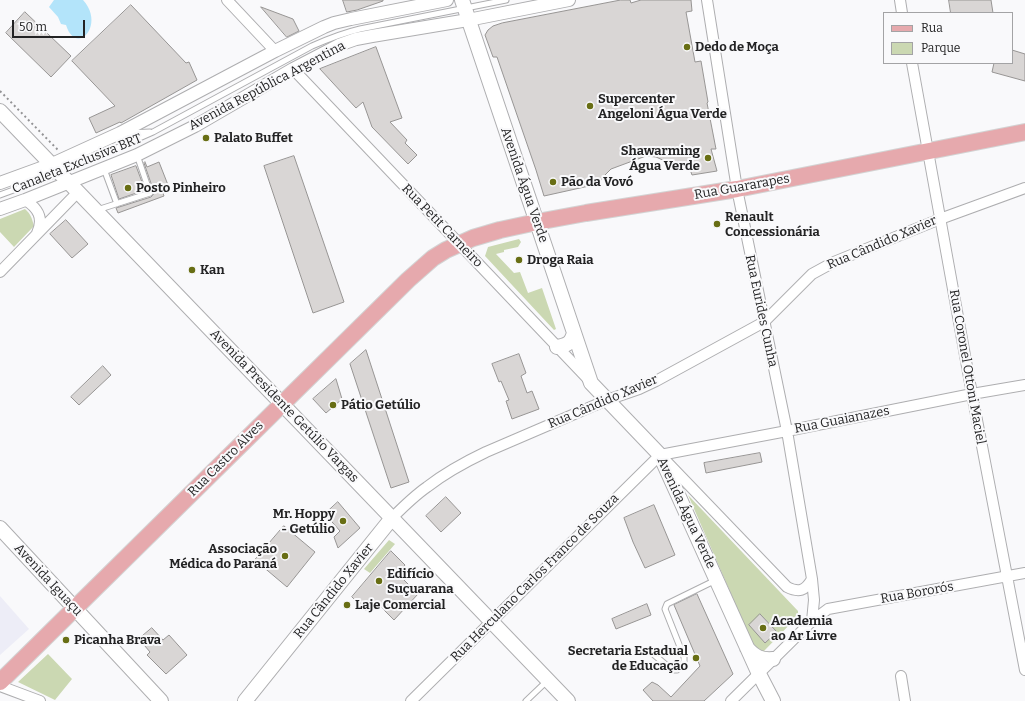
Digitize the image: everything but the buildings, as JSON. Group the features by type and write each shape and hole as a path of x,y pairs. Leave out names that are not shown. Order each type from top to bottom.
{"main road":[{"name":"Avenida Água Verde","path":"465,9 591,383 660,454 747,648 773,701"},
{"name":"Avenida Presidente Getúlio Vargas","path":"0,111 568,701"},
{"name":"Rua Guararapes","path":"459,244 500,230 537,222 737,189 927,150 1025,132"},
{"name":"Rua Castro Alves","path":"0,682 420,269 433,258 459,244"},
{"path":"557,347 569,344 574,333"},
{"name":"Rua Cândido Xavier","path":"245,701 392,518"},
{"name":"Avenida Iguaçu","path":"0,528 161,701"},
{"path":"747,648 758,658 766,660 773,659"}],"street":[{"path":"227,0 275,51"},
{"name":"Avenida República Argentina","path":"0,209 25,200 65,178 120,134 315,31 338,22 447,0"},
{"name":"Avenida República Argentina","path":"0,183 65,178 104,169 137,155 195,126 293,69 339,45 356,39 465,9 569,0"},
{"name":"Rua Eurides Cunha","path":"707,0 737,189 787,431 812,578 814,600 812,621"},
{"path":"900,0 902,12"},
{"name":"Rua Coronel Ottoni Maciel","path":"912,64 1006,577 1025,670"},
{"name":"Rua Petit Carneiro","path":"293,69 591,383"},
{"path":"0,272 36,235 65,178"},
{"name":"Rua Cândido Xavier","path":"392,518 426,487 465,462 608,400 639,389 764,322 808,278 834,262 940,219 1025,188"},
{"path":"25,200 32,204 40,219 40,227 36,235"},
{"name":"Rua Guaianazes","path":"660,454 1025,385"},
{"path":"660,454 787,587 798,591 803,590 809,585 812,578"},
{"name":"Rua Herculano Carlos Franco de Souza","path":"411,701 660,454"},
{"name":"Rua Bororós","path":"731,701 812,621 828,609 1025,573"},
{"path":"901,676 905,701"},
{"path":"0,686 40,701"}],"lane":[{"name":"Canaleta Exclusiva BRT","path":"0,195 65,178 325,40 360,29 506,0"},
{"name":"Canaleta Exclusiva BRT","path":"120,134 153,132"},
{"path":"96,211 150,193 137,155"},
{"path":"104,169 117,204"},
{"path":"652,653 672,670 677,670 684,662 684,657 665,607 667,604 716,580"},
{"path":"526,701 548,680"}],"path":[{"path":"0,90 60,152"}],"shaded area":[{"path":"0,596 29,629 0,655"}],"green space":[{"path":"25,209 30,215 34,226 14,247 0,232 0,219"},
{"path":"519,239 521,242 518,247 504,250 504,252 496,254 514,273 520,272 528,293 542,288 556,329 554,330 485,256 488,247"},
{"path":"688,495 798,611 798,616 764,651 759,652 755,649"},
{"path":"389,540 395,544 370,573 364,569"},
{"path":"48,654 72,679 55,700 18,682"}],"water":[{"path":"54,0 83,0 89,10 91,19 87,34 82,38 76,38 71,34 66,25 61,24 58,17 49,7"}],"place":[{"name":"Dedo de Moça","path":"687,47"},
{"name":"Supercenter Angeloni Água Verde","path":"590,106"},
{"name":"Palato Buffet","path":"206,138"},
{"name":"Shawarming Água Verde","path":"708,158"},
{"name":"Pão da Vovó","path":"553,182"},
{"name":"Posto Pinheiro","path":"128,188"},
{"name":"Renault Concessionária","path":"717,224"},
{"name":"Droga Raia","path":"519,260"},
{"name":"Kan","path":"192,270"},
{"name":"Pátio Getúlio","path":"333,405"},
{"name":"Mr. Hoppy - Getúlio","path":"343,521"},
{"name":"Associação Médica do Paraná","path":"285,556"},
{"name":"Edifício Suçuarana","path":"379,581"},
{"name":"Laje Comercial","path":"347,605"},
{"name":"Academia ao Ar Livre","path":"763,628"},
{"name":"Picanha Brava","path":"66,640"},
{"name":"Secretaria Estadual de Educação","path":"696,658"}]}
